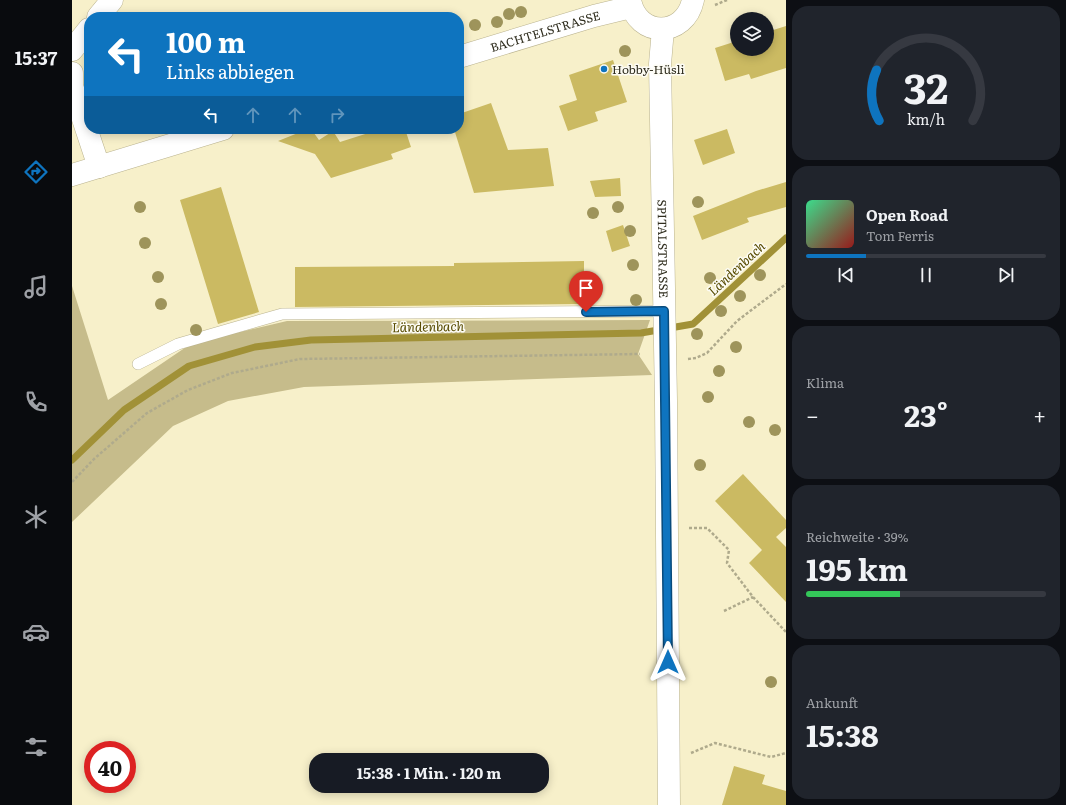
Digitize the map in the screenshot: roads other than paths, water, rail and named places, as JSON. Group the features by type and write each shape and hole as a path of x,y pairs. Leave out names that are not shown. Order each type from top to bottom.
{"street":[{"path":"102,12 112,0"},
{"path":"630,4 640,21 655,28 663,29 673,27 681,22 687,15 693,0"},
{"name":"BACHTELSTRASSE","path":"464,55 630,4"},
{"name":"SPITALSTRASSE","path":"663,29 660,64 664,315 673,355 669,805"},
{"path":"72,50 84,35"},
{"path":"72,73 72,86 84,122"},
{"path":"88,134 99,167"},
{"path":"72,175 207,134"}],"lane":[{"path":"138,364 178,344 282,314 664,315"}],"waterway":[{"name":"Ländenbach","path":"72,460 124,410 189,366 255,347 311,340 641,333 693,324 786,238"}],"place":[{"name":"Hobby-Hüsli","path":"604,69"}]}
